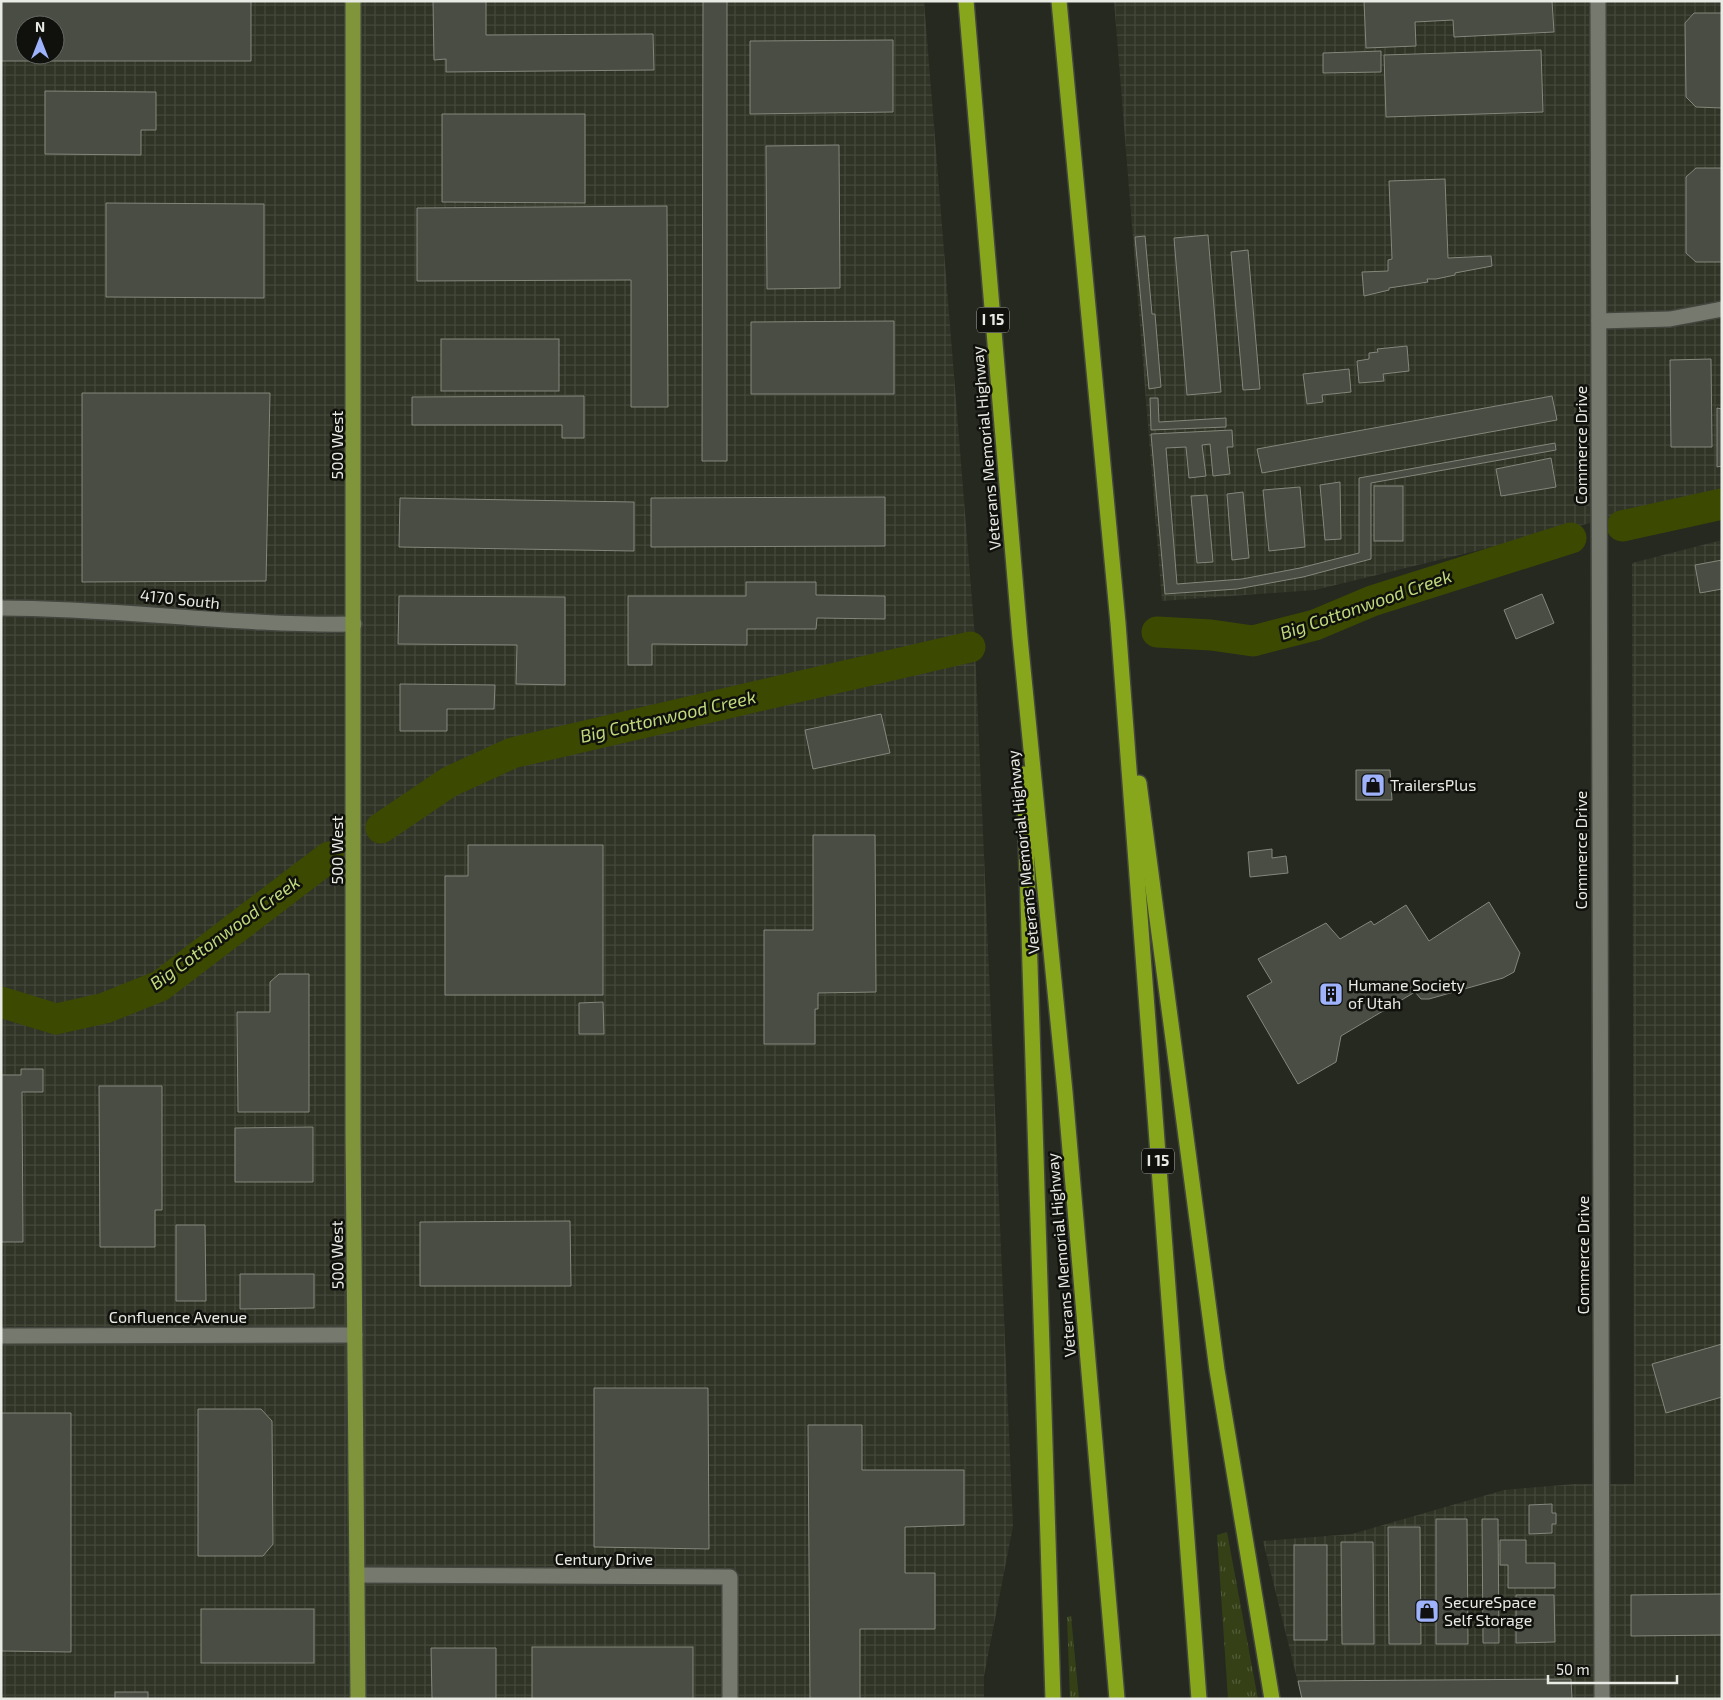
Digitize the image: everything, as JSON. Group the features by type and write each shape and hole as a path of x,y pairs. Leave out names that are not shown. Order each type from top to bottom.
{"highway":[{"name":"Veterans Memorial Highway","path":"966,1 1020,638 1064,1092 1118,1699"},
{"name":"I 15","path":"1059,1 1118,623 1199,1699"},
{"path":"1118,623 1217,1370 1272,1699"},
{"path":"1020,638 1053,1699"}],"main road":[{"name":"500 West","path":"353,1 355,1335 358,1699"}],"street":[{"name":"Commerce Drive","path":"1598,1 1602,1699"},
{"path":"1599,321 1670,319 1722,309"},
{"name":"4170 South","path":"1,608 98,610 224,622 354,624"},
{"name":"Confluence Avenue","path":"1,1336 355,1335"},
{"name":"Century Drive","path":"357,1576 730,1577 730,1699"}],"shaded area":[{"path":"1,1 924,1 974,625 1013,1526 984,1676 984,1699 1,1699"},
{"path":"1114,1 1722,1 1722,491 1315,590 1162,601"},
{"path":"1722,540 1722,1699 1302,1699 1263,1541 1352,1534 1504,1490 1574,1484 1634,1484 1632,563"}],"green space":[{"path":"1227,1532 1258,1699 1228,1699 1217,1535"},
{"path":"1071,1616 1079,1699 1070,1699 1067,1617"}],"building":[{"path":"1,1 251,1 251,61 65,61 65,15 15,15 15,61 1,61"},
{"path":"433,1 486,1 486,35 653,34 654,70 446,72 446,59 434,60"},
{"path":"703,1 727,1 727,461 702,461"},
{"path":"1364,1 1552,1 1554,32 1454,37 1453,20 1415,22 1416,46 1366,48"},
{"path":"1694,13 1722,13 1722,108 1696,107 1686,97 1685,23"},
{"path":"893,40 893,112 750,114 750,41"},
{"path":"1541,50 1543,112 1386,117 1384,55"},
{"path":"1381,51 1381,72 1323,73 1323,53"},
{"path":"45,91 156,92 156,130 141,130 141,155 45,154"},
{"path":"442,114 585,114 585,203 442,202"},
{"path":"839,145 840,288 767,289 766,146"},
{"path":"1696,168 1722,168 1722,262 1696,262 1686,253 1686,177"},
{"path":"1445,179 1448,258 1491,256 1492,266 1455,273 1455,275 1436,279 1427,279 1428,282 1389,288 1389,290 1364,296 1362,272 1388,271 1388,260 1392,259 1389,181"},
{"path":"106,203 264,204 264,298 106,297"},
{"path":"667,206 668,407 631,407 631,280 417,281 417,208"},
{"path":"1208,235 1221,392 1187,395 1174,238"},
{"path":"1145,236 1152,314 1155,314 1161,387 1149,389 1135,237"},
{"path":"1248,250 1260,389 1243,390 1231,252"},
{"path":"894,321 894,394 751,394 751,322"},
{"path":"441,339 559,339 559,391 441,391"},
{"path":"1407,346 1409,371 1383,374 1384,381 1359,383 1357,361 1369,359 1369,353 1378,352 1377,349"},
{"path":"1711,359 1712,447 1671,447 1670,360"},
{"path":"1349,369 1351,392 1322,395 1323,402 1307,404 1303,374"},
{"path":"82,393 270,393 266,581 82,582"},
{"path":"584,396 584,438 562,438 562,425 412,425 412,397"},
{"path":"1552,396 1557,420 1262,473 1257,449"},
{"path":"1150,398 1158,398 1159,422 1226,418 1226,427 1151,430"},
{"path":"1717,408 1722,409 1722,466 1717,467"},
{"path":"1232,430 1233,447 1227,447 1230,474 1213,476 1210,444 1202,445 1206,476 1189,478 1186,447 1166,448 1177,584 1242,579 1300,568 1359,553 1359,478 1555,443 1556,450 1371,483 1371,559 1303,577 1237,589 1165,594 1151,434"},
{"path":"1551,458 1556,487 1501,496 1496,469"},
{"path":"1340,482 1341,539 1325,540 1320,485"},
{"path":"1374,486 1403,486 1403,541 1374,541"},
{"path":"1300,487 1305,547 1269,551 1263,490"},
{"path":"1243,492 1249,558 1232,560 1227,494"},
{"path":"1207,495 1213,562 1197,563 1191,496"},
{"path":"885,497 885,546 651,547 651,498"},
{"path":"400,498 634,502 634,551 399,547"},
{"path":"1722,560 1722,589 1700,593 1695,565"},
{"path":"746,582 816,582 816,595 885,596 885,619 817,618 816,629 747,629 747,645 652,644 652,665 628,665 628,596 746,596"},
{"path":"1542,594 1554,623 1516,639 1504,610"},
{"path":"399,596 565,597 565,685 516,684 517,645 398,644"},
{"path":"400,684 495,685 494,709 447,709 447,731 400,731"},
{"path":"881,714 890,753 813,769 805,730"},
{"name":"TrailersPlus","path":"1356,770 1390,770 1392,800 1356,800"},
{"path":"813,835 875,835 876,992 818,993 818,1009 815,1009 815,1044 764,1044 764,930 813,930"},
{"path":"468,845 603,845 603,995 445,995 445,876 468,876"},
{"path":"1272,849 1272,858 1286,856 1288,873 1250,877 1248,852"},
{"name":"Humane Society of Utah","path":"1489,902 1520,953 1514,972 1503,978 1429,999 1421,999 1415,992 1341,1036 1336,1062 1298,1084 1247,996 1272,982 1258,959 1326,923 1340,939 1371,921 1374,925 1406,905 1429,941"},
{"path":"279,974 309,974 309,1112 238,1112 237,1012 270,1012 270,982"},
{"path":"603,1002 604,1034 579,1034 579,1003"},
{"path":"21,1069 43,1069 43,1092 22,1092 23,1242 1,1242 1,1075 21,1075"},
{"path":"99,1086 162,1086 162,1210 155,1210 155,1247 100,1247"},
{"path":"313,1127 313,1182 235,1182 235,1128"},
{"path":"570,1221 571,1286 420,1286 420,1222"},
{"path":"176,1225 205,1225 206,1301 176,1301"},
{"path":"240,1274 314,1274 314,1308 240,1309"},
{"path":"1722,1344 1722,1397 1666,1413 1652,1364"},
{"path":"594,1388 708,1388 709,1549 594,1547"},
{"path":"198,1409 261,1409 272,1421 273,1544 263,1556 198,1556"},
{"path":"1,1413 71,1413 71,1652 1,1651"},
{"path":"808,1425 862,1425 862,1470 964,1470 964,1525 905,1527 905,1573 935,1573 935,1629 860,1629 860,1699 810,1699"},
{"path":"1552,1504 1552,1513 1556,1513 1556,1524 1552,1524 1552,1533 1529,1534 1529,1505"},
{"path":"1436,1519 1467,1519 1468,1644 1436,1644"},
{"path":"1482,1519 1498,1519 1499,1643 1483,1643"},
{"path":"1388,1527 1420,1527 1421,1644 1389,1644"},
{"path":"1500,1540 1526,1540 1526,1563 1555,1563 1555,1588 1508,1588 1508,1565 1500,1565"},
{"path":"1341,1542 1373,1542 1374,1644 1342,1644"},
{"path":"1294,1545 1327,1545 1327,1640 1294,1640"},
{"path":"1722,1594 1722,1635 1631,1636 1631,1595"},
{"path":"1516,1595 1554,1595 1555,1642 1516,1643"},
{"path":"201,1609 314,1609 314,1663 201,1663"},
{"path":"532,1647 693,1647 693,1699 532,1699"},
{"path":"431,1648 496,1648 496,1699 432,1699"},
{"path":"1571,1679 1572,1699 1302,1699 1298,1681"},
{"path":"115,1692 148,1692 148,1699 115,1699"}],"waterway":[{"name":"Big Cottonwood Creek","path":"1622,526 1722,504"},
{"name":"Big Cottonwood Creek","path":"1157,632 1211,635 1253,641 1315,625 1372,601 1571,538"},
{"name":"Big Cottonwood Creek","path":"381,828 449,782 512,753 970,647"},
{"name":"Big Cottonwood Creek","path":"1,1002 56,1019 105,1008 160,986 329,857"}],"place":[{"name":"TrailersPlus","path":"1373,785"},
{"name":"Humane Society of Utah","path":"1331,994"},
{"name":"SecureSpace Self Storage","path":"1427,1611"}]}
